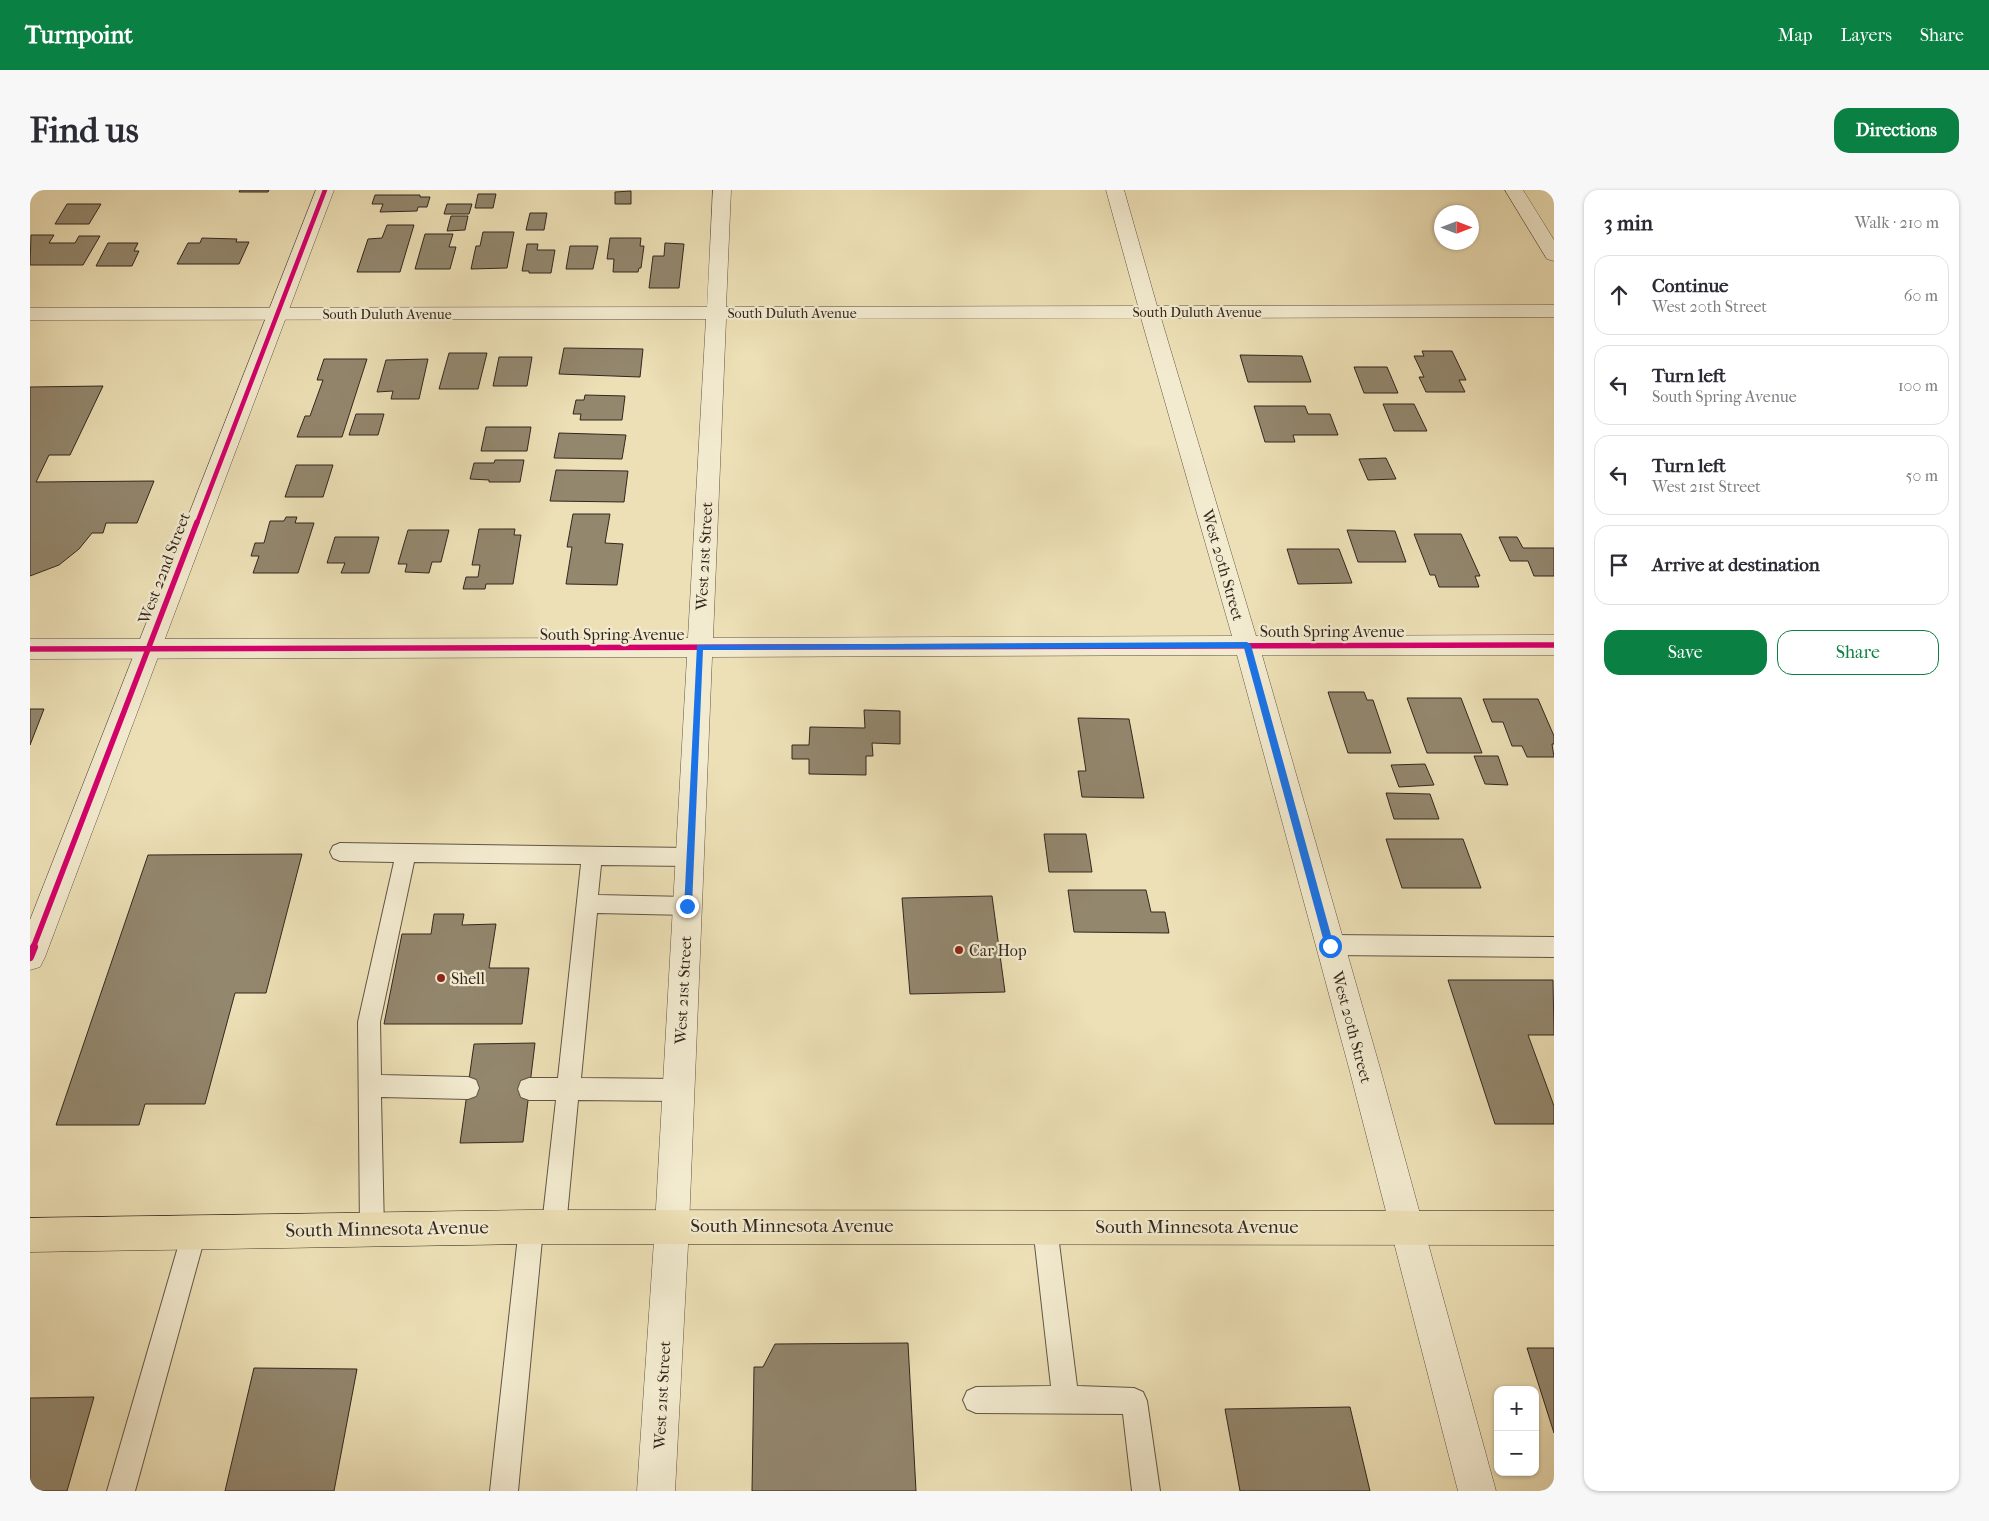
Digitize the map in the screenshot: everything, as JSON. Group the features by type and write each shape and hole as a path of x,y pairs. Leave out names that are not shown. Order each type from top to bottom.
{"main road":[{"name":"South Minnesota Avenue","path":"30,1235 672,1226 1554,1228"}],"street":[{"name":"West 22nd Street","path":"30,957 325,190"},
{"name":"West 21st Street","path":"656,1491 672,1226 722,190"},
{"name":"West 20th Street","path":"1116,190 1149,312 1247,645 1408,1228 1478,1491"},
{"path":"1514,190 1554,255"},
{"name":"South Duluth Avenue","path":"30,314 1554,311"},
{"name":"South Spring Avenue","path":"30,649 1554,645"}],"lane":[{"path":"340,852 689,857"},
{"path":"372,1230 369,1022 406,852"},
{"path":"504,1491 542,1227 568,1089 592,856"},
{"path":"587,904 687,906"},
{"path":"1330,946 1554,946"},
{"path":"370,1086 468,1088"},
{"path":"529,1089 678,1090"},
{"path":"1045,1227 1066,1399"},
{"path":"122,1491 194,1233"},
{"path":"976,1400 1066,1399 1134,1401 1146,1491"}],"building":[{"path":"240,190 269,190 268,192 239,192"},
{"path":"631,191 631,204 615,204 615,192"},
{"path":"478,194 496,194 493,208 475,208"},
{"path":"375,195 420,195 420,197 430,197 427,207 418,207 417,211 380,212 383,204 372,204"},
{"path":"67,204 101,204 89,224 55,224"},
{"path":"447,204 472,204 469,214 444,214"},
{"path":"530,213 547,213 544,230 526,230"},
{"path":"451,216 468,216 465,230 447,231"},
{"path":"387,225 414,225 400,272 357,272 368,239 382,238"},
{"path":"483,232 514,232 507,268 471,269 476,246 480,246"},
{"path":"425,234 453,234 449,247 456,247 450,269 415,269"},
{"path":"31,235 54,235 49,243 75,243 79,236 100,236 83,265 30,265"},
{"path":"202,238 237,239 236,242 249,242 239,264 177,264 188,243 200,243"},
{"path":"610,238 641,238 640,246 644,246 641,268 639,268 638,272 613,272 614,259 607,259"},
{"path":"108,243 138,243 134,251 139,251 132,266 96,266"},
{"path":"665,243 684,244 679,288 649,288 653,256 664,256"},
{"path":"527,244 538,244 537,250 555,250 551,273 529,273 529,271 522,271"},
{"path":"570,246 598,246 593,269 566,269"},
{"path":"564,348 643,349 640,377 559,374"},
{"path":"1422,351 1452,351 1466,380 1459,380 1465,392 1426,392 1419,377 1424,377 1414,356 1424,356"},
{"path":"449,353 487,353 478,389 439,389"},
{"path":"1240,355 1302,356 1311,382 1248,382"},
{"path":"499,357 532,357 527,386 493,386"},
{"path":"324,359 367,359 342,437 297,437 305,416 310,416 323,380 317,380"},
{"path":"428,359 419,399 391,399 393,391 377,392 386,360"},
{"path":"1354,367 1387,367 1398,393 1364,393"},
{"path":"103,386 70,455 49,455 36,482 154,481 137,523 106,523 103,533 92,533 79,549 59,565 30,576 30,387"},
{"path":"585,395 625,396 622,420 580,420 581,414 573,414 576,400 584,400"},
{"path":"1383,404 1414,404 1427,431 1394,431"},
{"path":"1254,406 1305,406 1308,414 1330,414 1338,435 1293,435 1295,442 1265,442"},
{"path":"356,414 384,414 378,435 349,435"},
{"path":"486,427 531,427 527,451 481,451"},
{"path":"559,433 626,435 622,459 554,458"},
{"path":"1386,458 1396,479 1368,480 1359,459"},
{"path":"495,460 524,460 520,482 489,482 489,480 470,479 474,463 494,463"},
{"path":"296,465 333,465 323,497 285,497"},
{"path":"556,470 628,471 624,502 550,501"},
{"path":"573,514 610,514 605,543 623,544 617,585 566,584 572,547 567,547"},
{"path":"286,517 297,517 295,523 314,523 298,573 253,573 259,556 251,556 255,543 264,543 270,521 284,521"},
{"path":"479,529 515,529 514,535 521,535 513,584 486,584 485,589 463,589 466,577 478,577 480,565 472,565"},
{"path":"408,530 449,530 441,562 432,562 429,573 405,572 407,564 398,564"},
{"path":"1347,530 1395,531 1406,562 1358,562"},
{"path":"1414,534 1461,534 1480,576 1475,576 1479,587 1439,587 1435,575 1430,575"},
{"path":"335,537 379,537 369,573 341,573 345,563 327,563"},
{"path":"1499,537 1517,537 1523,548 1554,548 1554,576 1534,576 1528,561 1510,561"},
{"path":"1287,549 1339,549 1352,583 1298,584"},
{"path":"1328,692 1364,692 1367,700 1373,700 1391,753 1348,753"},
{"path":"1407,698 1461,698 1482,753 1427,753"},
{"path":"1483,699 1538,699 1554,736 1554,744 1552,744 1554,757 1527,757 1522,746 1512,746 1503,722 1492,722"},
{"path":"30,709 44,709 30,745"},
{"path":"864,710 900,711 900,744 872,743 873,756 866,756 866,775 809,774 809,759 792,759 792,745 809,745 810,727 865,728"},
{"path":"1078,718 1129,719 1144,798 1082,797 1078,771 1086,771"},
{"path":"1474,756 1498,756 1508,785 1485,784"},
{"path":"1425,764 1434,785 1399,787 1391,765"},
{"path":"1386,793 1430,794 1439,819 1394,819"},
{"path":"1044,834 1086,834 1092,872 1049,872"},
{"path":"1386,839 1463,839 1481,888 1402,888"},
{"path":"302,854 266,993 235,993 205,1104 145,1104 139,1125 56,1125 148,855"},
{"path":"1068,890 1146,890 1151,912 1165,912 1169,933 1074,932"},
{"path":"992,896 1005,992 910,994 902,898"},
{"path":"434,914 464,914 462,925 496,924 489,968 529,968 522,1024 384,1024 402,934 431,934"},
{"path":"1448,980 1553,980 1554,1035 1528,1035 1554,1106 1554,1124 1495,1124"},
{"path":"535,1043 523,1142 460,1143 474,1044"},
{"path":"908,1343 916,1491 752,1491 754,1367 763,1367 775,1344"},
{"path":"1527,1348 1554,1348 1554,1433"},
{"path":"254,1368 357,1369 334,1491 225,1491"},
{"path":"94,1397 67,1491 30,1491 30,1398"},
{"path":"1350,1407 1370,1491 1240,1491 1225,1409"}],"cycle path":[{"path":"30,957 325,190"},
{"path":"30,649 1554,645"}],"place":[{"name":"Car Hop","path":"959,950"},
{"name":"Shell","path":"441,978"}],"route":[{"path":"687,906 700,647 1247,645 1330,946"}]}
